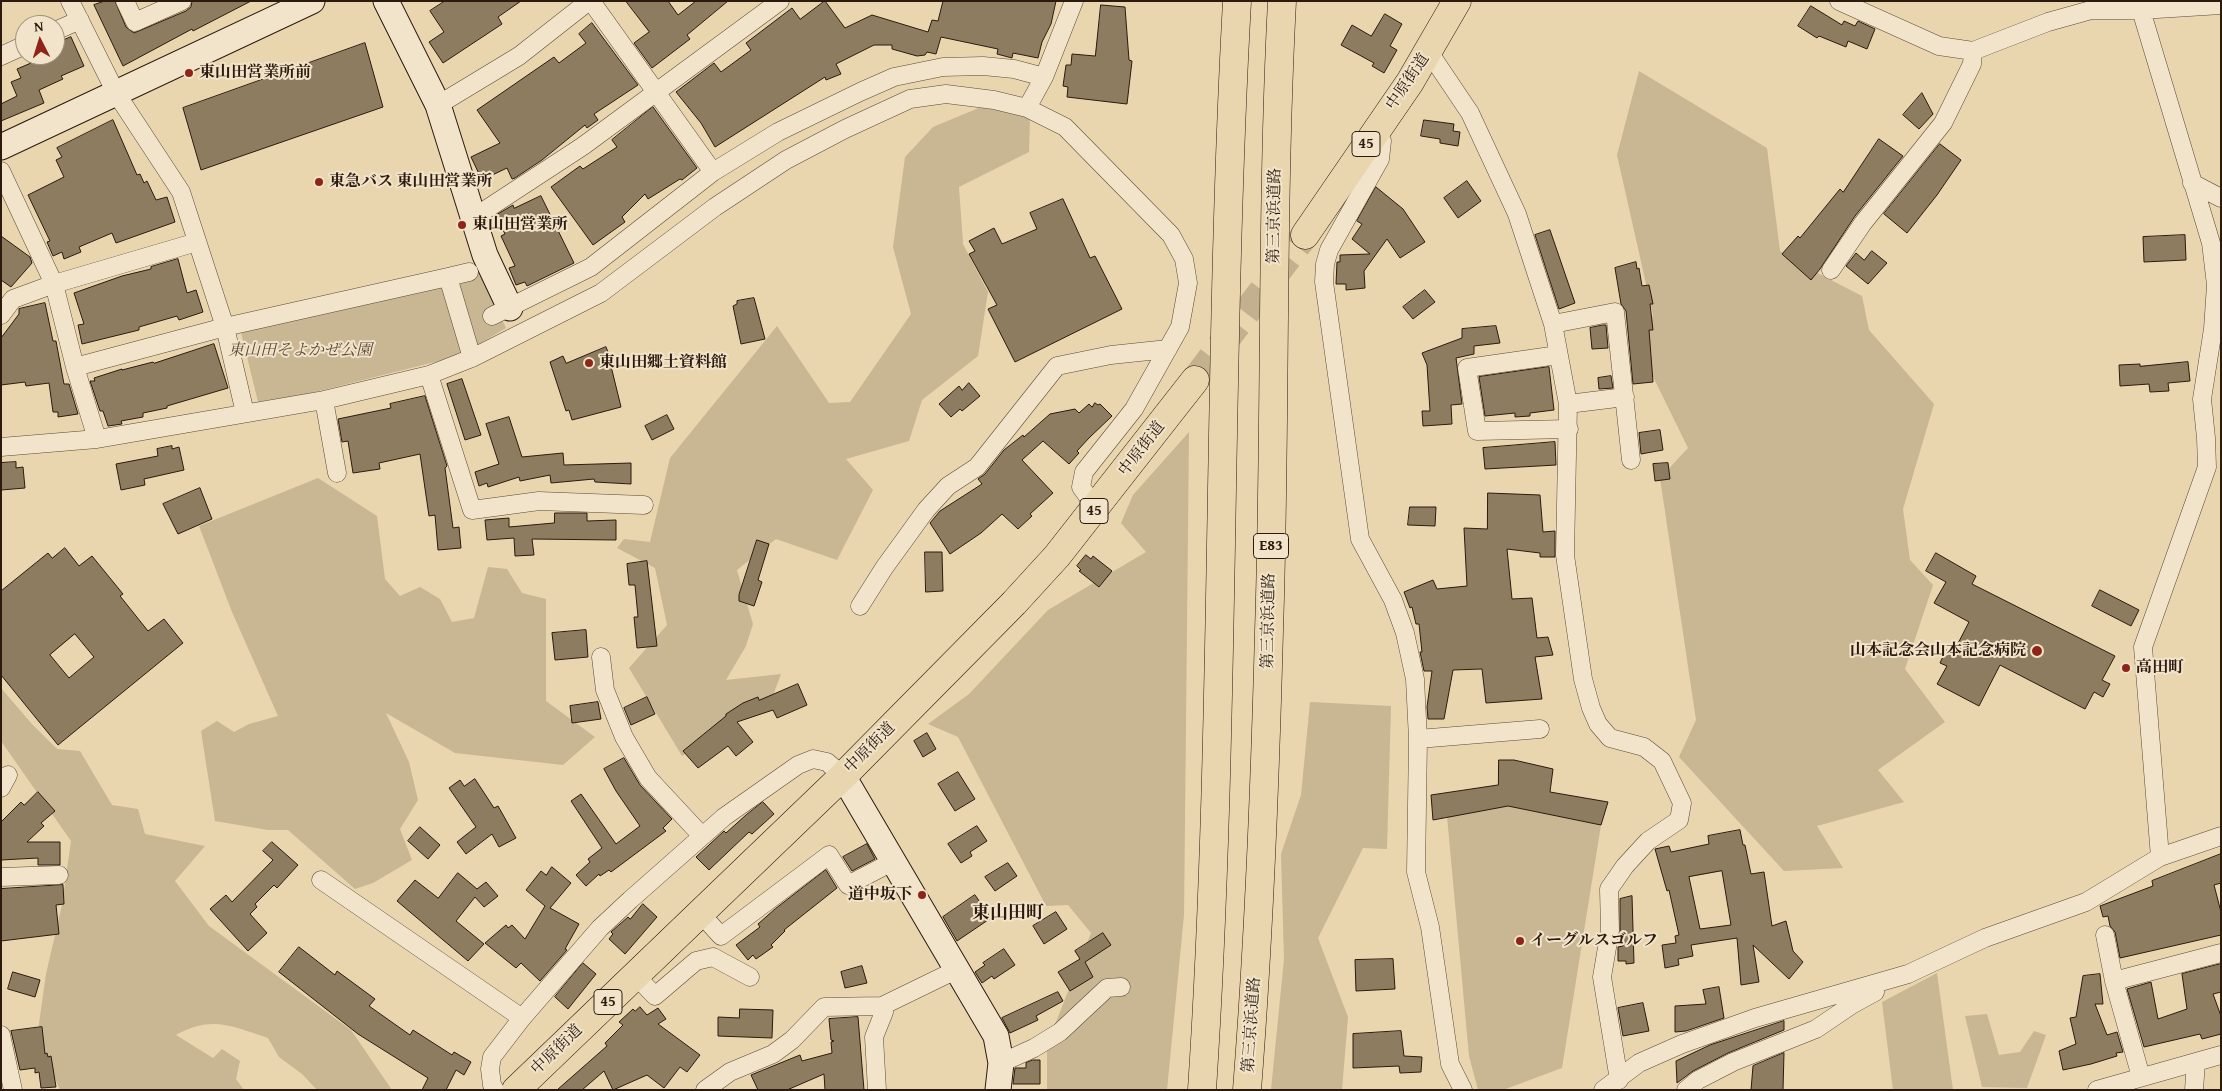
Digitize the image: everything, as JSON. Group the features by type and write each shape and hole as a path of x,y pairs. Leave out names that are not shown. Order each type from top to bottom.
{"main road":[{"path":"1202,1090 1208,990 1232,99 1237,1"},
{"name":"第三京浜道路","path":"1247,1090 1254,1004 1269,630 1277,105 1282,1"},
{"name":"中原街道","path":"1305,235 1429,52 1457,1"},
{"name":"中原街道","path":"516,1090 843,776 1014,603 1057,556 1096,508 1195,380"}],"street":[{"path":"70,1 116,93 181,192 225,327 245,413"},
{"path":"125,1 134,22 182,1"},
{"path":"1,147 312,1"},
{"path":"386,1 438,105 501,312 591,267 713,172 778,132 894,77 943,68 983,66 1014,69 1044,77"},
{"path":"438,105 519,56 590,1 713,172"},
{"path":"472,218 583,146 780,1"},
{"path":"1027,108 1044,77 1074,1"},
{"path":"1840,1 1940,46 1973,51 2048,22 2091,10 2141,10 2221,5"},
{"path":"2141,10 2211,243 2216,286 2213,330 2202,399 2214,443 2143,647 2160,858"},
{"path":"65,27 80,20"},
{"path":"1,56 15,50"},
{"path":"1831,270 1863,223 1943,123 1972,64 1973,51"},
{"path":"1429,52 1470,113 1517,214 1553,324 1568,404 1565,555 1583,679 1591,708 1598,724 1610,738 1644,747 1662,761 1682,803 1679,820 1648,841 1625,866 1609,889 1610,930 1602,977 1619,1080"},
{"path":"1,446 97,439 324,400 429,375 472,358 601,293 715,206 786,160 910,99 946,94 994,100 1027,108 1065,127 1171,235 1184,259 1188,283 1180,327 1134,409 1084,472 1082,487 1096,508"},
{"path":"1376,129 1382,141 1380,159 1329,250 1325,264 1324,282 1360,539 1393,600 1405,633 1415,679 1418,739 1416,872 1430,927 1450,1064 1463,1090"},
{"path":"1,171 54,284 75,367 97,439"},
{"path":"2192,183 2221,198"},
{"path":"1,315 13,299 54,284 197,242"},
{"path":"75,367 225,327 469,272"},
{"path":"448,277 472,358"},
{"path":"1553,324 1615,312 1631,460"},
{"path":"860,606 884,568 926,510 948,486 976,467 1057,366 1112,355 1168,349"},
{"path":"1558,355 1467,368 1477,432 1569,429"},
{"path":"429,375 472,510 539,501 644,505"},
{"path":"1568,404 1625,397"},
{"path":"324,400 337,474"},
{"path":"601,657 605,690 624,737 648,778 702,836"},
{"path":"1418,739 1540,729"},
{"path":"495,1090 492,1085 490,1069 492,1057 522,1018 600,928 724,817 798,765 813,759 827,762 843,776 956,970 981,1007 996,1036 1001,1063 998,1090"},
{"path":"1686,1090 1698,1080 1733,1062 1816,1030 1853,1004 1908,974 1985,938 2096,897 2160,858 2221,836"},
{"path":"700,913 721,936 829,855 848,885 892,862"},
{"path":"1,877 59,875"},
{"path":"321,880 522,1018"},
{"path":"2104,935 2114,981 2141,1077"},
{"path":"2114,981 2221,953"},
{"path":"635,976 655,996 696,961 713,957 750,977"},
{"path":"705,1090 730,1072 773,1054 792,1040 824,1007 882,1006 956,970"},
{"path":"1603,1090 1619,1080 1639,1063 1682,1044 1755,1018 1908,974"},
{"path":"1001,1063 1034,1048 1060,1032 1107,988 1121,987"},
{"path":"877,1090 874,1037 884,1012 882,1006"},
{"path":"1,1035 13,1090"},
{"path":"2097,1090 2221,1055"},
{"path":"2194,1090 2196,1062"}],"green space":[{"path":"1639,71 1767,148 1780,251 1798,263 1862,296 1869,330 1934,404 1903,509 1910,560 1933,585 1905,669 1945,722 1878,770 1904,802 1817,826 1843,868 1784,871 1679,757 1696,720 1660,478 1688,448 1638,346 1653,315 1617,155"},
{"path":"981,107 1030,117 1029,152 959,187 963,244 988,292 978,356 922,400 909,441 846,459 873,490 837,560 776,539 737,570 753,624 746,646 726,680 781,674 772,698 682,756 629,668 667,625 655,568 617,548 624,539 650,542 670,458 777,326 829,403 850,402 911,314 893,247 905,157 933,127"},
{"name":"東山田そよかぜ公園","path":"475,265 506,328 459,356 307,394 258,402 239,324"},
{"path":"1189,432 1184,915 1167,1090 1047,1090 1047,1045 1091,933 1068,905 1046,906 958,737 928,724 969,694 1048,610 1146,552 1121,523 1133,495"},
{"path":"318,478 377,516 385,579 400,596 420,587 440,599 452,622 474,618 488,567 507,569 522,593 546,599 546,701 595,737 563,765 455,753 386,713 409,762 418,800 400,829 412,860 373,883 355,889 288,830 268,830 215,821 201,731 217,721 234,732 249,724 278,716 232,612 199,526"},
{"path":"1,688 31,723 57,749 80,751 112,805 138,809 145,834 205,846 175,881 209,926 351,1030 392,1090 317,1090 302,1074 279,1057 268,1038 222,1024 211,1024 200,1025 176,1035 213,1058 222,1049 240,1061 236,1079 244,1090 60,1090 37,1038 46,974 62,905 71,841 1,741"},
{"path":"1310,702 1391,706 1387,849 1363,848 1318,938 1348,1017 1342,1090 1271,1090 1284,959 1281,854 1301,795"},
{"name":"イーグルスゴルフ","path":"1508,806 1601,825 1562,1068 1503,1090 1478,1090 1469,1056 1447,816"},
{"path":"1937,973 1953,1090 1893,1090 1882,1002"},
{"path":"1987,1014 1999,1055 2020,1052 2034,1031 2046,1035 2027,1088 1982,1087 1965,1016"}],"building":[{"path":"105,1 115,1 126,27 134,33 186,11 191,7 192,1 251,1 193,31 192,29 123,66 94,5"},
{"path":"445,1 521,1 498,17 502,24 443,63 429,42 444,32 430,11"},
{"path":"626,1 668,1 678,15 696,1 728,1 687,35 690,39 652,68 634,43 649,32"},
{"path":"825,1 845,28 872,15 928,32 932,20 938,21 943,1 1056,1 1051,24 1042,42 1038,58 1013,53 1012,58 997,54 998,49 941,37 936,54 927,52 925,55 917,56 892,49 892,45 874,45 836,64 841,74 826,80 825,77 715,147 701,123 676,92 714,63 721,72 751,50 746,43 792,8 800,19"},
{"path":"1101,5 1125,7 1129,60 1132,61 1127,104 1067,97 1068,87 1063,86 1066,65 1071,65 1072,54 1095,56"},
{"path":"1811,6 1842,25 1844,21 1855,26 1858,21 1875,29 1867,49 1848,41 1846,47 1819,36 1817,38 1798,26"},
{"path":"1385,14 1402,24 1390,46 1397,50 1384,73 1372,66 1374,63 1341,45 1352,25 1371,36"},
{"path":"592,23 638,85 594,114 598,120 587,128 585,125 542,160 515,178 512,179 507,168 482,180 471,157 500,143 477,110 554,57 559,63 586,43 579,34"},
{"path":"71,37 84,66 61,76 63,79 39,90 44,103 1,121 1,104 17,96 11,82 21,78 17,69 26,65 65,65 65,40"},
{"path":"365,43 383,107 201,170 183,108"},
{"path":"1922,93 1933,114 1919,129 1903,115"},
{"path":"653,107 697,168 682,180 680,179 648,199 645,194 622,217 625,222 593,245 551,187 580,166 583,169 617,147 612,140"},
{"path":"113,120 137,175 140,174 144,183 147,181 156,200 167,197 175,222 116,243 112,233 79,247 81,252 64,259 62,252 53,256 47,242 50,241 28,195 64,177 56,160 62,157 57,148"},
{"path":"1424,120 1454,124 1453,131 1460,132 1458,146 1440,143 1440,139 1421,136"},
{"path":"1879,139 1903,156 1855,216 1811,280 1782,254 1798,236 1800,238 1840,189 1843,192"},
{"path":"1940,144 1961,160 1937,195 1907,233 1884,214"},
{"path":"1467,181 1481,201 1458,218 1444,198"},
{"path":"1376,187 1403,209 1425,242 1400,258 1387,239 1364,271 1365,288 1346,290 1346,284 1336,284 1337,262 1340,262 1340,255 1370,254 1352,239 1362,224 1357,221"},
{"path":"541,196 574,263 527,286 525,282 516,285 509,268 515,266 501,236 505,234 496,215 513,205 514,208"},
{"path":"1063,199 1090,258 1095,256 1122,309 1015,362 988,309 997,305 969,254 975,251 969,241 994,228 1002,244 1037,229 1030,213"},
{"path":"1550,230 1575,303 1559,309 1535,235"},
{"path":"2185,235 2186,260 2144,262 2143,237"},
{"path":"1,236 30,257 32,263 11,287 1,280"},
{"path":"1872,251 1887,263 1868,284 1846,266 1856,253 1864,260"},
{"path":"178,259 187,293 196,290 203,312 179,320 177,316 139,327 139,330 82,344 78,325 84,324 74,293"},
{"path":"1636,262 1642,286 1649,285 1653,304 1650,304 1653,330 1649,330 1653,382 1633,384 1626,311 1621,304 1615,268"},
{"path":"1425,290 1435,302 1413,319 1403,307"},
{"path":"754,298 765,339 741,344 733,306 737,304 737,301"},
{"path":"45,303 53,341 56,341 64,384 69,384 78,414 58,417 58,412 53,412 49,383 26,386 25,382 1,385 1,338 19,314 19,309"},
{"path":"1606,325 1608,348 1592,349 1590,328"},
{"path":"1496,326 1500,343 1474,346 1474,354 1456,358 1462,404 1451,405 1452,424 1423,426 1422,411 1430,411 1427,365 1422,353 1462,338 1462,329"},
{"path":"214,344 228,388 167,406 167,408 143,413 143,417 121,421 122,424 108,426 103,411 100,411 90,381 95,381 94,378 122,369 154,363"},
{"path":"606,347 612,362 610,362 621,407 572,420 569,410 566,411 550,362 563,356 566,363"},
{"path":"2188,362 2190,381 2168,383 2169,391 2150,392 2149,384 2120,386 2119,365 2140,364 2140,366"},
{"path":"1549,367 1554,410 1530,413 1530,416 1515,417 1515,413 1485,416 1479,377"},
{"path":"1611,376 1613,388 1599,389 1598,378"},
{"path":"462,379 481,435 465,440 447,384"},
{"path":"969,383 980,396 962,411 960,409 951,417 939,404 959,386 962,390"},
{"path":"425,396 447,466 445,468 453,528 459,527 461,548 438,550 435,515 429,516 420,454 379,463 380,469 353,473 348,441 342,442 338,419 391,408 390,404"},
{"path":"1095,403 1100,404 1112,416 1077,451 1079,453 1069,464 1043,441 1022,460 1053,493 1030,514 1032,516 1018,529 1002,514 981,533 950,554 930,523 940,511 982,484 978,479 985,474 1004,450 1023,435 1024,437 1050,414 1075,409 1079,413 1089,404 1092,407"},
{"path":"667,415 674,429 652,440 645,426"},
{"path":"509,417 522,457 563,453 564,465 631,463 631,484 595,482 594,479 551,483 550,475 520,481 519,477 488,487 487,483 479,486 475,472 499,464 486,424"},
{"path":"1660,430 1663,450 1641,454 1639,433"},
{"path":"1555,442 1556,465 1485,469 1483,448"},
{"path":"172,446 172,449 179,447 184,470 144,479 145,485 121,490 116,464 158,456 157,449"},
{"path":"16,462 16,468 23,467 25,488 1,490 1,463"},
{"path":"1668,463 1670,479 1655,481 1653,464"},
{"path":"200,488 212,519 178,534 163,504"},
{"path":"1488,493 1540,495 1543,532 1555,531 1555,557 1540,557 1540,553 1507,549 1512,599 1532,598 1537,638 1548,637 1553,655 1535,657 1542,699 1486,703 1482,669 1453,670 1444,719 1428,719 1427,707 1432,671 1424,671 1420,652 1422,652 1419,624 1416,624 1412,607 1410,608 1404,592 1433,580 1437,589 1467,586 1464,528 1487,529"},
{"path":"1410,507 1436,507 1435,526 1408,525"},
{"path":"555,513 587,513 587,521 616,520 616,540 532,539 534,555 515,556 514,538 487,540 485,520 509,518 509,527 554,523"},
{"path":"757,540 769,544 758,580 762,582 754,606 739,601 739,595"},
{"path":"65,548 79,566 92,556 123,594 120,596 148,631 164,619 183,643 58,745 1,675 1,591 48,553 52,558","holes":["75,634 94,657 69,678 50,655"]},
{"path":"925,552 942,552 943,591 926,592"},
{"name":"山本記念会山本記念病院","path":"1936,553 1976,576 1972,584 2115,656 2102,680 2110,684 2103,697 2094,692 2085,709 2000,665 1979,706 1937,684 1947,666 1940,663 1946,650 1953,653 1969,622 1934,603 1946,582 1926,571"},
{"path":"1086,555 1091,559 1093,556 1112,571 1099,587 1079,571 1081,570 1077,566"},
{"path":"647,561 657,646 637,648 634,617 638,617 635,585 629,585 627,564"},
{"path":"2100,590 2139,610 2131,626 2092,606"},
{"path":"586,630 588,657 555,660 552,633"},
{"path":"798,684 807,705 777,718 773,710 737,722 753,742 736,756 728,746 698,768 683,751 726,716 726,714 743,703 758,697 759,700"},
{"path":"647,697 655,714 631,725 624,708"},
{"path":"598,702 601,719 572,723 570,706"},
{"path":"927,733 936,749 923,757 914,741"},
{"path":"624,758 640,785 672,819 663,828 666,831 611,872 609,870 600,876 599,874 586,886 576,875 590,862 588,859 602,848 571,801 581,794 616,844 640,826 616,791 604,769"},
{"path":"1499,760 1514,760 1553,769 1550,792 1608,802 1601,825 1508,806 1433,820 1431,795 1498,785"},
{"path":"958,772 975,799 955,811 938,784"},
{"path":"475,779 494,808 498,806 516,838 499,847 492,834 466,854 457,842 476,827 449,788 460,780 464,786"},
{"path":"38,792 55,811 41,823 44,826 27,842 60,842 60,865 38,865 38,858 1,860 1,822 21,802 24,805"},
{"path":"763,802 774,814 752,834 749,832 709,870 696,857 724,831 726,833"},
{"path":"977,826 987,841 970,852 972,856 961,863 948,844"},
{"path":"420,827 440,845 428,859 408,841"},
{"path":"1740,830 1751,874 1764,872 1772,926 1786,921 1793,951 1803,962 1789,979 1753,945 1759,982 1741,985 1737,938 1691,945 1693,956 1678,959 1679,965 1665,968 1662,945 1676,943 1675,936 1679,935 1669,890 1667,891 1655,849 1669,846 1671,852 1709,844 1708,836","holes":["1722,871 1731,925 1700,929 1689,877"]},
{"path":"272,842 298,865 277,888 274,885 255,904 257,907 250,914 267,933 248,951 210,909 226,895 232,902 273,860 263,851"},
{"path":"867,844 875,859 852,871 843,857"},
{"path":"2221,854 2221,883 2214,885 2221,912 2221,935 2120,958 2115,932 2110,926 2108,916 2103,917 2100,906 2153,886 2152,881"},
{"path":"1008,863 1017,876 995,891 985,877"},
{"path":"552,867 571,883 550,908 579,924 565,949 567,950 540,981 521,963 516,968 485,943 506,925 508,928 512,925 525,939 545,906 526,890 541,871 546,875"},
{"path":"826,870 837,888 784,930 771,945 773,947 756,959 753,955 748,960 736,945 760,927 758,924 775,909"},
{"path":"458,873 477,889 486,882 498,896 484,907 475,897 456,921 484,944 468,961 397,901 415,880 438,898"},
{"path":"63,885 64,904 56,905 59,934 1,941 1,889"},
{"path":"975,895 991,918 957,941 943,917"},
{"path":"1632,896 1634,963 1626,964 1626,961 1618,961 1618,947 1623,946 1620,934 1620,899"},
{"path":"643,904 657,917 625,954 609,939 613,934 611,932 628,917 630,919"},
{"path":"1056,912 1067,929 1044,944 1033,926"},
{"path":"1103,933 1111,945 1085,962 1093,977 1070,991 1058,972 1080,959 1075,951"},
{"path":"299,947 335,975 337,971 375,999 369,1006 410,1035 413,1030 452,1055 454,1052 471,1062 464,1075 456,1070 446,1090 422,1090 428,1078 358,1034 279,972"},
{"path":"1004,949 1015,965 994,979 992,976 982,983 975,972 985,965 983,963"},
{"path":"1393,959 1395,989 1356,991 1355,960"},
{"path":"583,963 596,974 568,1009 555,997"},
{"path":"2221,964 2221,992 2213,994 2221,1016 2221,1034 2202,1039 2200,1034 2144,1047 2127,989 2151,982 2158,1019 2187,1009 2182,974"},
{"path":"862,966 867,983 845,988 841,972"},
{"path":"13,972 40,980 35,997 8,989"},
{"path":"2100,974 2103,1004 2095,1004 2107,1035 2117,1032 2123,1052 2116,1053 2117,1056 2091,1064 2063,1070 2059,1051 2076,1044 2070,1018 2076,1017 2083,976"},
{"path":"1719,987 1724,1018 1686,1031 1675,1032 1675,1006 1706,1004 1703,990"},
{"path":"1058,992 1063,1001 1036,1016 1038,1020 1010,1033 1002,1018"},
{"path":"1643,1003 1649,1031 1623,1036 1618,1008"},
{"path":"640,1007 647,1015 658,1008 666,1019 658,1024 700,1055 687,1072 680,1067 664,1088 647,1075 613,1090 604,1071 582,1090 557,1090 607,1046 605,1043 623,1025 619,1022 633,1009 635,1011"},
{"path":"740,1009 773,1010 772,1038 718,1036 718,1017 739,1018"},
{"path":"858,1017 864,1090 825,1090 824,1074 787,1090 758,1090 751,1075 800,1055 802,1061 832,1053 831,1042 834,1041 831,1040 829,1019"},
{"path":"1784,1021 1784,1030 1728,1053 1693,1071 1677,1083 1676,1061 1710,1045"},
{"path":"42,1027 45,1054 47,1053 48,1057 51,1056 56,1087 41,1088 39,1072 35,1073 35,1068 20,1070 11,1031"},
{"path":"1401,1031 1404,1056 1422,1057 1421,1072 1400,1073 1399,1066 1353,1068 1353,1034"},
{"path":"1784,1053 1783,1090 1751,1090 1753,1066"},
{"path":"1040,1060 1040,1084 1013,1084 1015,1068 1026,1068 1026,1063"}],"tunnel":[{"path":"1195,380 1305,235"}],"place":[{"name":"東山田営業所前","path":"189,73"},
{"name":"東急バス 東山田営業所","path":"319,182"},
{"name":"東山田営業所","path":"462,225"},
{"name":"東山田郷土資料館","path":"589,363"},
{"name":"山本記念会山本記念病院","path":"2037,651"},
{"name":"高田町","path":"2126,668"},
{"name":"道中坂下","path":"922,895"},
{"name":"イーグルスゴルフ","path":"1520,941"}],"district":[{"name":"東山田町","path":"1008,913"}]}
